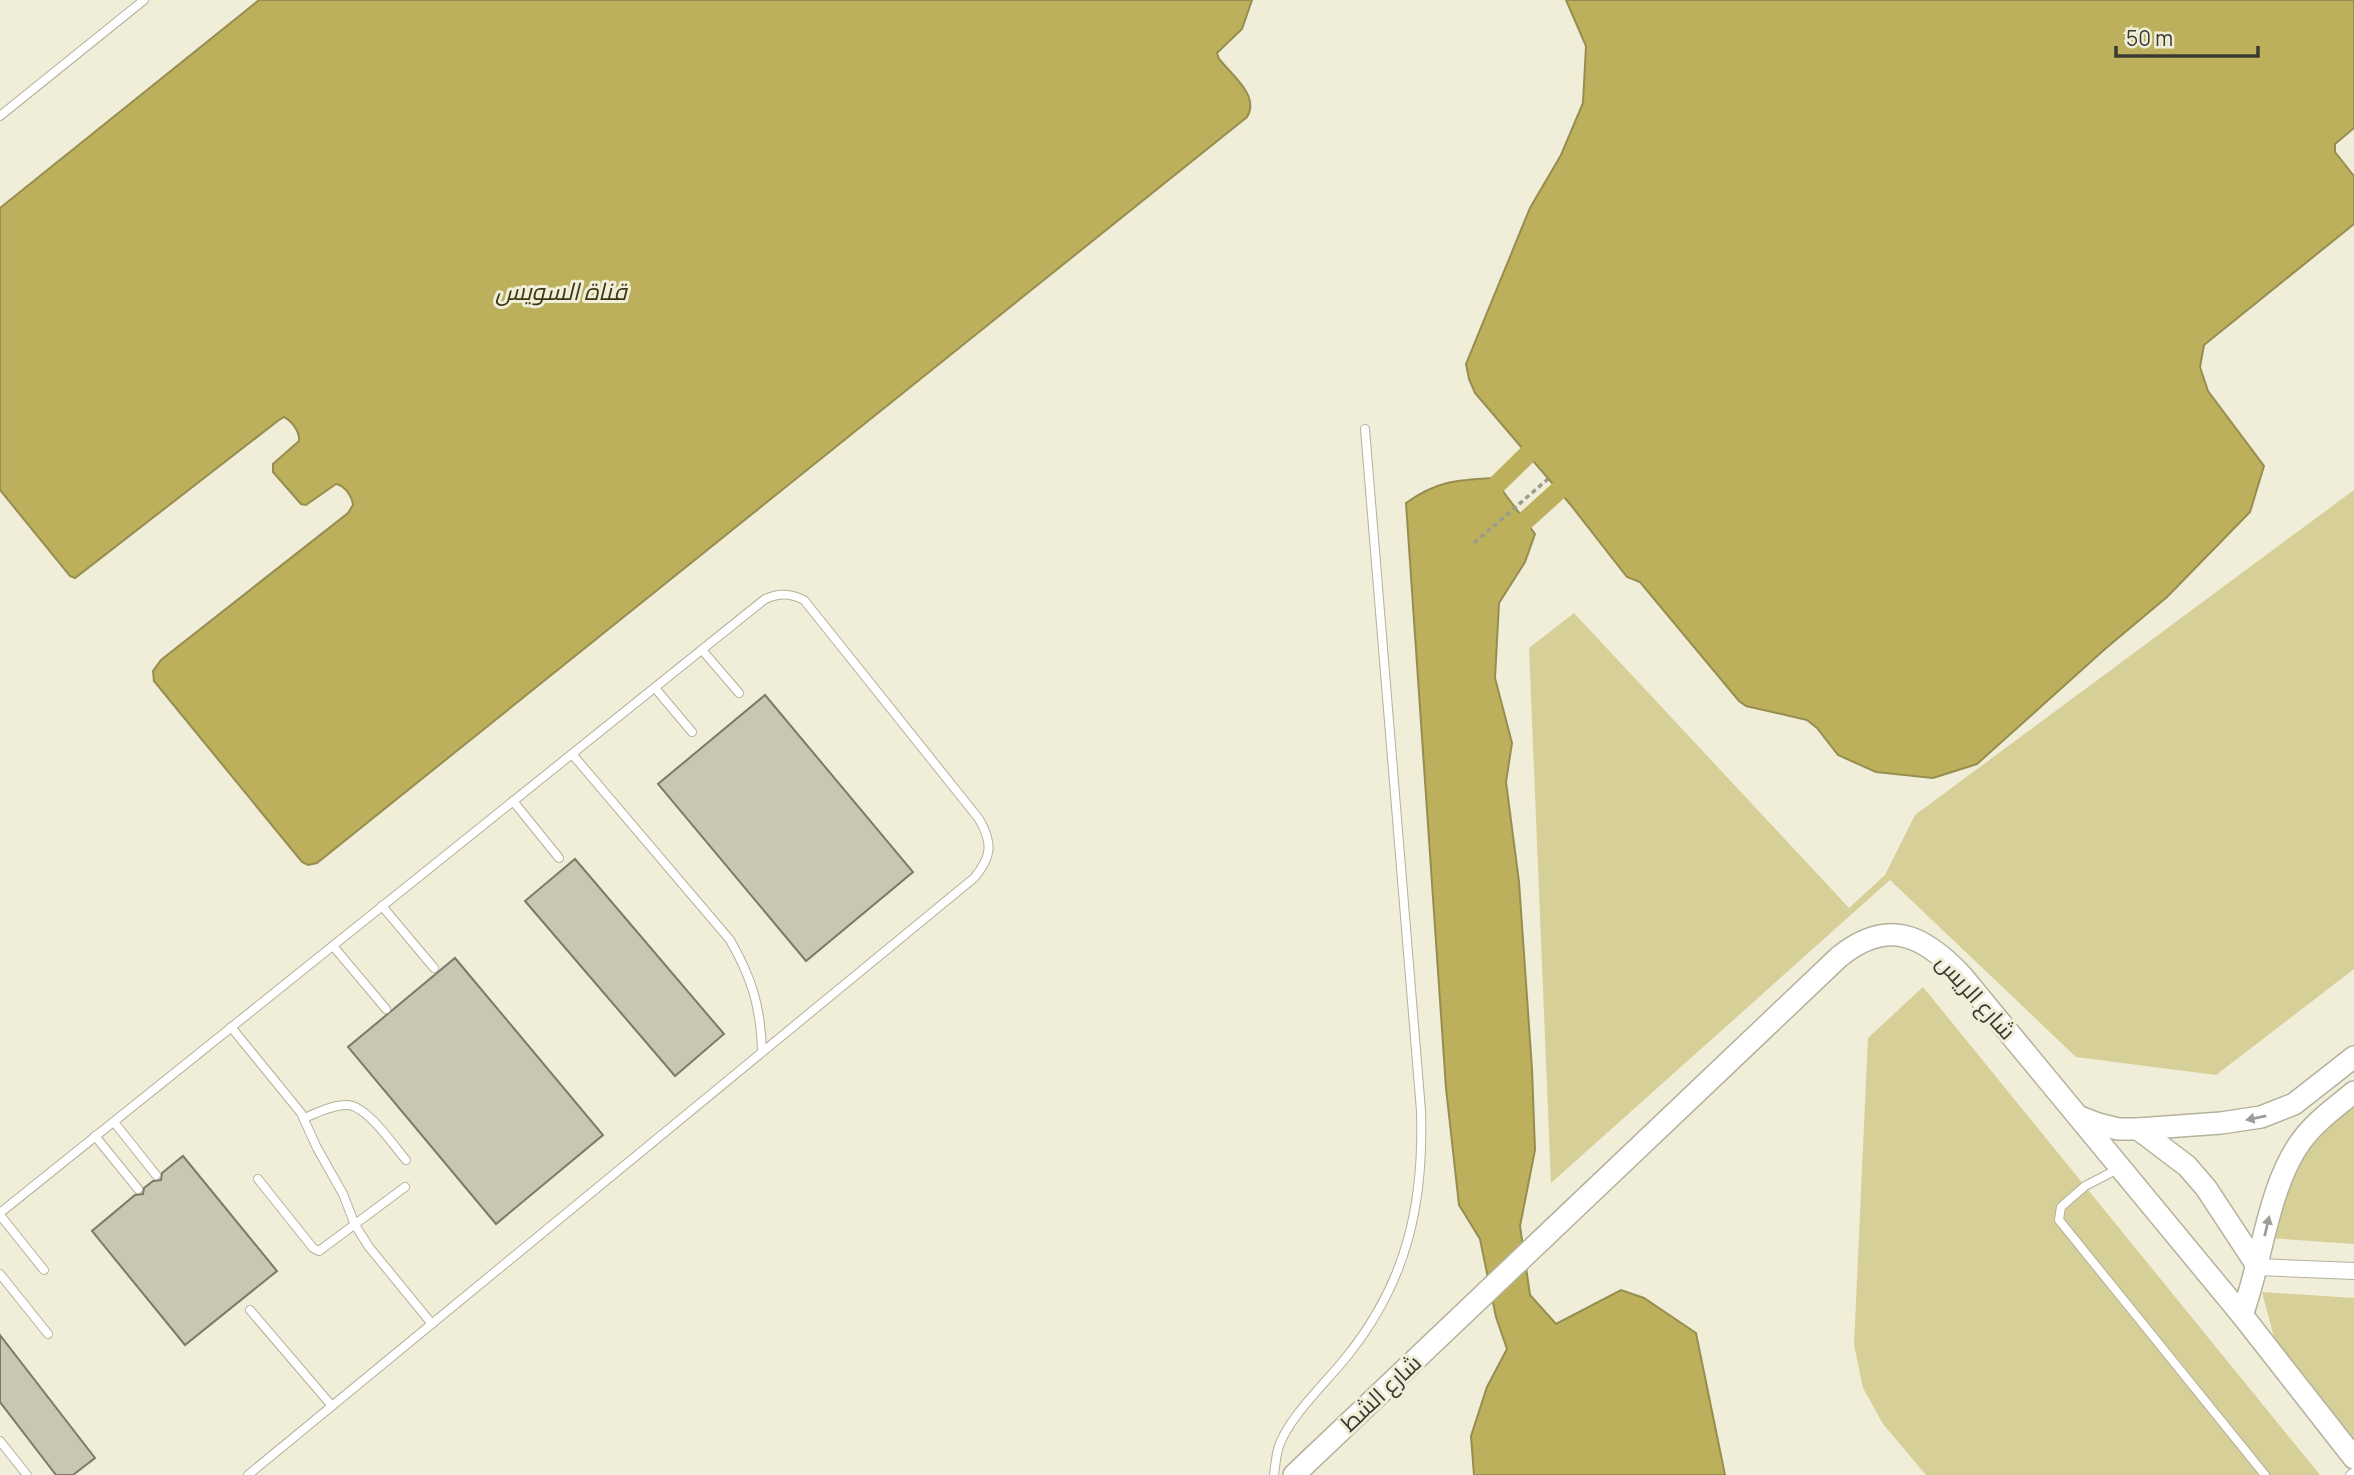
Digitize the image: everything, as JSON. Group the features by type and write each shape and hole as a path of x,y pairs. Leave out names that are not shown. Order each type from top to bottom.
{"street":[{"name":"شارع الريس","path":"1468,1310 1839,957 1854,945 1871,937 1890,934 1909,937 1927,944 1962,975 2242,1315 2354,1458"},
{"path":"2079,1117 2118,1129 2138,1129 2262,1117 2294,1104 2354,1057"},
{"path":"2242,1315 2278,1190 2300,1142 2313,1127 2354,1092"},
{"path":"2294,1104 2313,1127"},
{"path":"2138,1129 2187,1166 2206,1188 2258,1267"},
{"path":"2258,1267 2354,1271"},
{"name":"شارع الشط","path":"1294,1475 1468,1310"}],"lane":[{"path":"0,116 144,0"},
{"path":"1274,1475 1278,1447 1294,1420 1348,1355 1385,1299 1410,1234 1418,1200 1422,1154 1421,1111 1364,429"},
{"path":"44,1270 0,1214 765,599 778,594 792,594 804,600 979,819 988,833 989,850 985,866 974,878 248,1475"},
{"path":"702,650 739,693"},
{"path":"655,688 692,732"},
{"path":"572,754 730,940 745,966 755,993 761,1023 762,1052"},
{"path":"513,801 559,858"},
{"path":"382,906 434,968"},
{"path":"333,946 386,1009"},
{"path":"231,1027 304,1118 317,1149 346,1200 355,1225 369,1247 432,1324"},
{"path":"304,1118 337,1106 353,1105 366,1114 405,1160"},
{"path":"114,1122 156,1175"},
{"path":"95,1136 138,1189"},
{"path":"2121,1168 2085,1186 2061,1207 2059,1220 2265,1475"},
{"path":"258,1179 316,1251 323,1250 405,1187"},
{"path":"0,1274 48,1334"},
{"path":"250,1310 332,1406"},
{"path":"0,1441 27,1475"}],"path":[{"path":"1474,543 1548,480"}],"shaded area":[{"path":"2354,490 2354,969 2216,1075 2076,1057 1890,880 1551,1183 1529,648 1574,613 1849,908 1885,875 1915,815"},
{"path":"1923,987 2320,1475 1926,1475 1883,1424 1863,1388 1854,1345 1868,1038"},
{"path":"2354,1103 2354,1244 2269,1238 2299,1146"},
{"path":"2262,1292 2354,1298 2354,1459 2283,1371"}],"water":[{"name":"قناة السويس","path":"259,0 1252,0 1242,29 1217,53 1219,59 1243,86 1250,101 1250,109 1247,117 317,863 308,865 302,862 154,681 153,671 161,660 348,513 353,505 348,492 336,484 306,505 301,504 273,472 273,464 299,441 293,424 284,417 279,420 75,578 70,576 0,490 0,208"},
{"path":"1566,0 2354,0 2354,128 2335,144 2335,152 2354,176 2354,224 2204,345 2200,367 2208,391 2264,466 2250,512 2167,597 1977,764 1933,778 1876,772 1838,755 1817,728 1807,720 1746,706 1739,701 1640,582 1627,577 1570,504 1475,393 1466,364 1530,208 1561,155 1583,103 1586,46"},
{"path":"1493,478 1535,534 1525,562 1499,603 1495,678 1512,743 1506,782 1519,882 1532,1069 1535,1150 1520,1226 1530,1295 1556,1324 1621,1290 1644,1298 1696,1333 1725,1475 1474,1475 1471,1436 1487,1387 1507,1349 1496,1317 1480,1239 1459,1205 1446,1088 1406,503 1427,490 1447,483"}],"building":[{"path":"765,695 913,872 806,961 658,784"},
{"path":"575,859 724,1034 675,1076 525,901"},
{"path":"455,958 603,1135 496,1224 348,1047"},
{"path":"183,1156 277,1271 185,1345 92,1231 135,1195 143,1194 144,1188 153,1181 161,1180 162,1173"},
{"path":"0,1335 95,1458 73,1475 56,1475 0,1402"}],"waterway":[{"path":"1480,501 1528,454"},
{"path":"1506,538 1558,491"}]}
